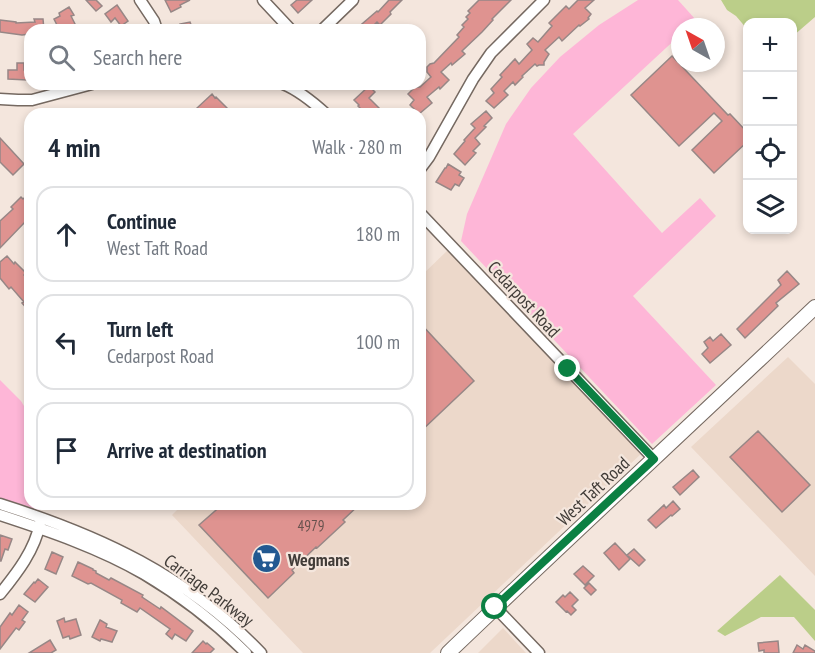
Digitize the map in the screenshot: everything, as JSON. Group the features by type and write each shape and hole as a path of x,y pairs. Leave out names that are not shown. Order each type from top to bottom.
{"main road":[{"name":"West Taft Road","path":"447,653 815,307"}],"street":[{"path":"140,0 155,24"},
{"path":"263,0 285,24"},
{"path":"328,24 353,0"},
{"path":"426,161 473,79 491,53 544,0"},
{"path":"0,99 32,99 68,90"},
{"path":"296,90 319,108"},
{"name":"Cedarpost Road","path":"426,219 654,459"},
{"name":"Carriage Parkway","path":"0,504 40,522"},
{"name":"Carriage Parkway","path":"0,515 75,530 127,553 177,582 222,616 244,649 261,653"},
{"path":"0,594 28,556 38,535 40,522"},
{"path":"495,607 539,653"}],"shaded area":[{"path":"638,0 678,0 694,18 671,18 671,43 573,134 662,233 700,198 716,216 633,296 716,385 652,444 461,241 467,214 506,124 531,88 560,57 599,25"},
{"path":"721,0 815,0 815,17 797,33 797,18 743,18 743,24 727,10"},
{"path":"449,249 642,453 430,653 303,653 172,515 177,510 426,510 426,271"},
{"path":"788,357 815,384 815,576 691,447"},
{"path":"0,380 24,406 24,505 0,498"},
{"path":"780,575 815,610 815,641 794,617 761,617 725,636 717,631"},
{"path":"503,628 526,653 478,653"}],"building":[{"path":"86,0 96,0 102,6 96,11"},
{"path":"165,0 190,0 171,12"},
{"path":"297,0 312,0 298,13 291,5"},
{"path":"389,0 402,0 381,24 377,22 362,24"},
{"path":"479,0 511,0 462,51 465,54 441,72 449,80 427,97 432,103 426,108 413,108 410,105 414,100 408,94 412,90 426,90 426,82 431,77 427,72 427,67 434,63 459,37 457,35 464,27 462,25 468,19 466,17 470,13 468,11"},
{"path":"578,0 594,0 585,8 591,14 589,19 562,41 559,37 545,50 549,54 544,65 535,64 515,85 513,82 504,91 508,95 494,108 486,101 494,93 491,89 502,77 500,75 515,59 519,64 532,50 527,44 533,38 538,42 552,26 549,23 566,6 569,9"},
{"path":"117,5 128,21 120,24 115,18 111,22 105,14"},
{"path":"69,7 74,15 71,16 75,24 56,24 54,19 60,16 59,13"},
{"path":"34,19 43,19 43,24 24,24 24,35 0,32 0,20 16,23 35,22"},
{"path":"671,57 671,72 687,72 743,128 743,146 714,173 692,150 722,121 714,113 679,146 631,95"},
{"path":"17,63 24,63 24,80 8,79 8,70 17,70"},
{"path":"365,90 373,90 375,92 369,98 379,108 360,108 354,100"},
{"path":"212,94 227,108 197,108"},
{"path":"486,111 492,118 475,138 480,144 473,151 476,153 465,165 454,154 475,128 471,124"},
{"path":"0,138 24,164 13,175 0,162"},
{"path":"448,164 461,172 459,175 464,178 459,186 455,184 451,190 436,182"},
{"path":"21,197 24,223 0,248 0,221 13,209 11,207"},
{"path":"7,256 24,271 24,302 0,278 0,262"},
{"path":"787,271 799,284 776,303 778,306 745,338 737,329 781,285 778,280"},
{"path":"426,329 474,381 426,426"},
{"path":"721,334 731,345 710,363 702,354 708,348 704,342 710,337 713,341"},
{"path":"758,431 810,485 782,512 730,457"},
{"path":"693,470 699,477 680,495 673,487"},
{"path":"673,501 680,509 656,528 648,520 664,505 666,508"},
{"name":"Wegmans","path":"216,510 354,510 343,520 345,522 292,570 294,573 268,598 199,525"},
{"path":"0,535 12,539 1,561 0,561"},
{"path":"615,543 630,559 619,570 604,553"},
{"path":"634,549 645,560 639,566 627,555"},
{"path":"52,552 63,557 56,574 45,569"},
{"path":"78,562 109,580 111,578 143,595 142,597 160,609 161,607 193,631 186,641 175,634 172,639 166,634 170,629 140,608 137,612 121,603 122,600 91,583 88,584 72,576"},
{"path":"583,566 594,576 585,585 574,574"},
{"path":"38,579 48,587 35,602 24,594"},
{"path":"589,583 596,590 591,595 584,588"},
{"path":"570,592 578,600 572,606 576,610 571,615 556,602"},
{"path":"19,605 28,612 22,620 25,622 19,630 16,628 0,649 0,627"},
{"path":"64,618 65,622 76,619 81,635 70,639 69,636 63,638 57,621"},
{"path":"100,620 107,624 106,627 117,631 112,642 101,639 100,641 92,637"},
{"path":"50,640 56,650 51,653 29,653"},
{"path":"203,641 214,649 210,653 192,653"},
{"path":"778,641 779,653 759,651 758,643"},
{"path":"797,645 803,649 805,645 815,653 793,653"}],"place":[{"name":"Wegmans","path":"267,559"}],"route":[{"path":"495,607 654,459 568,369"}]}
